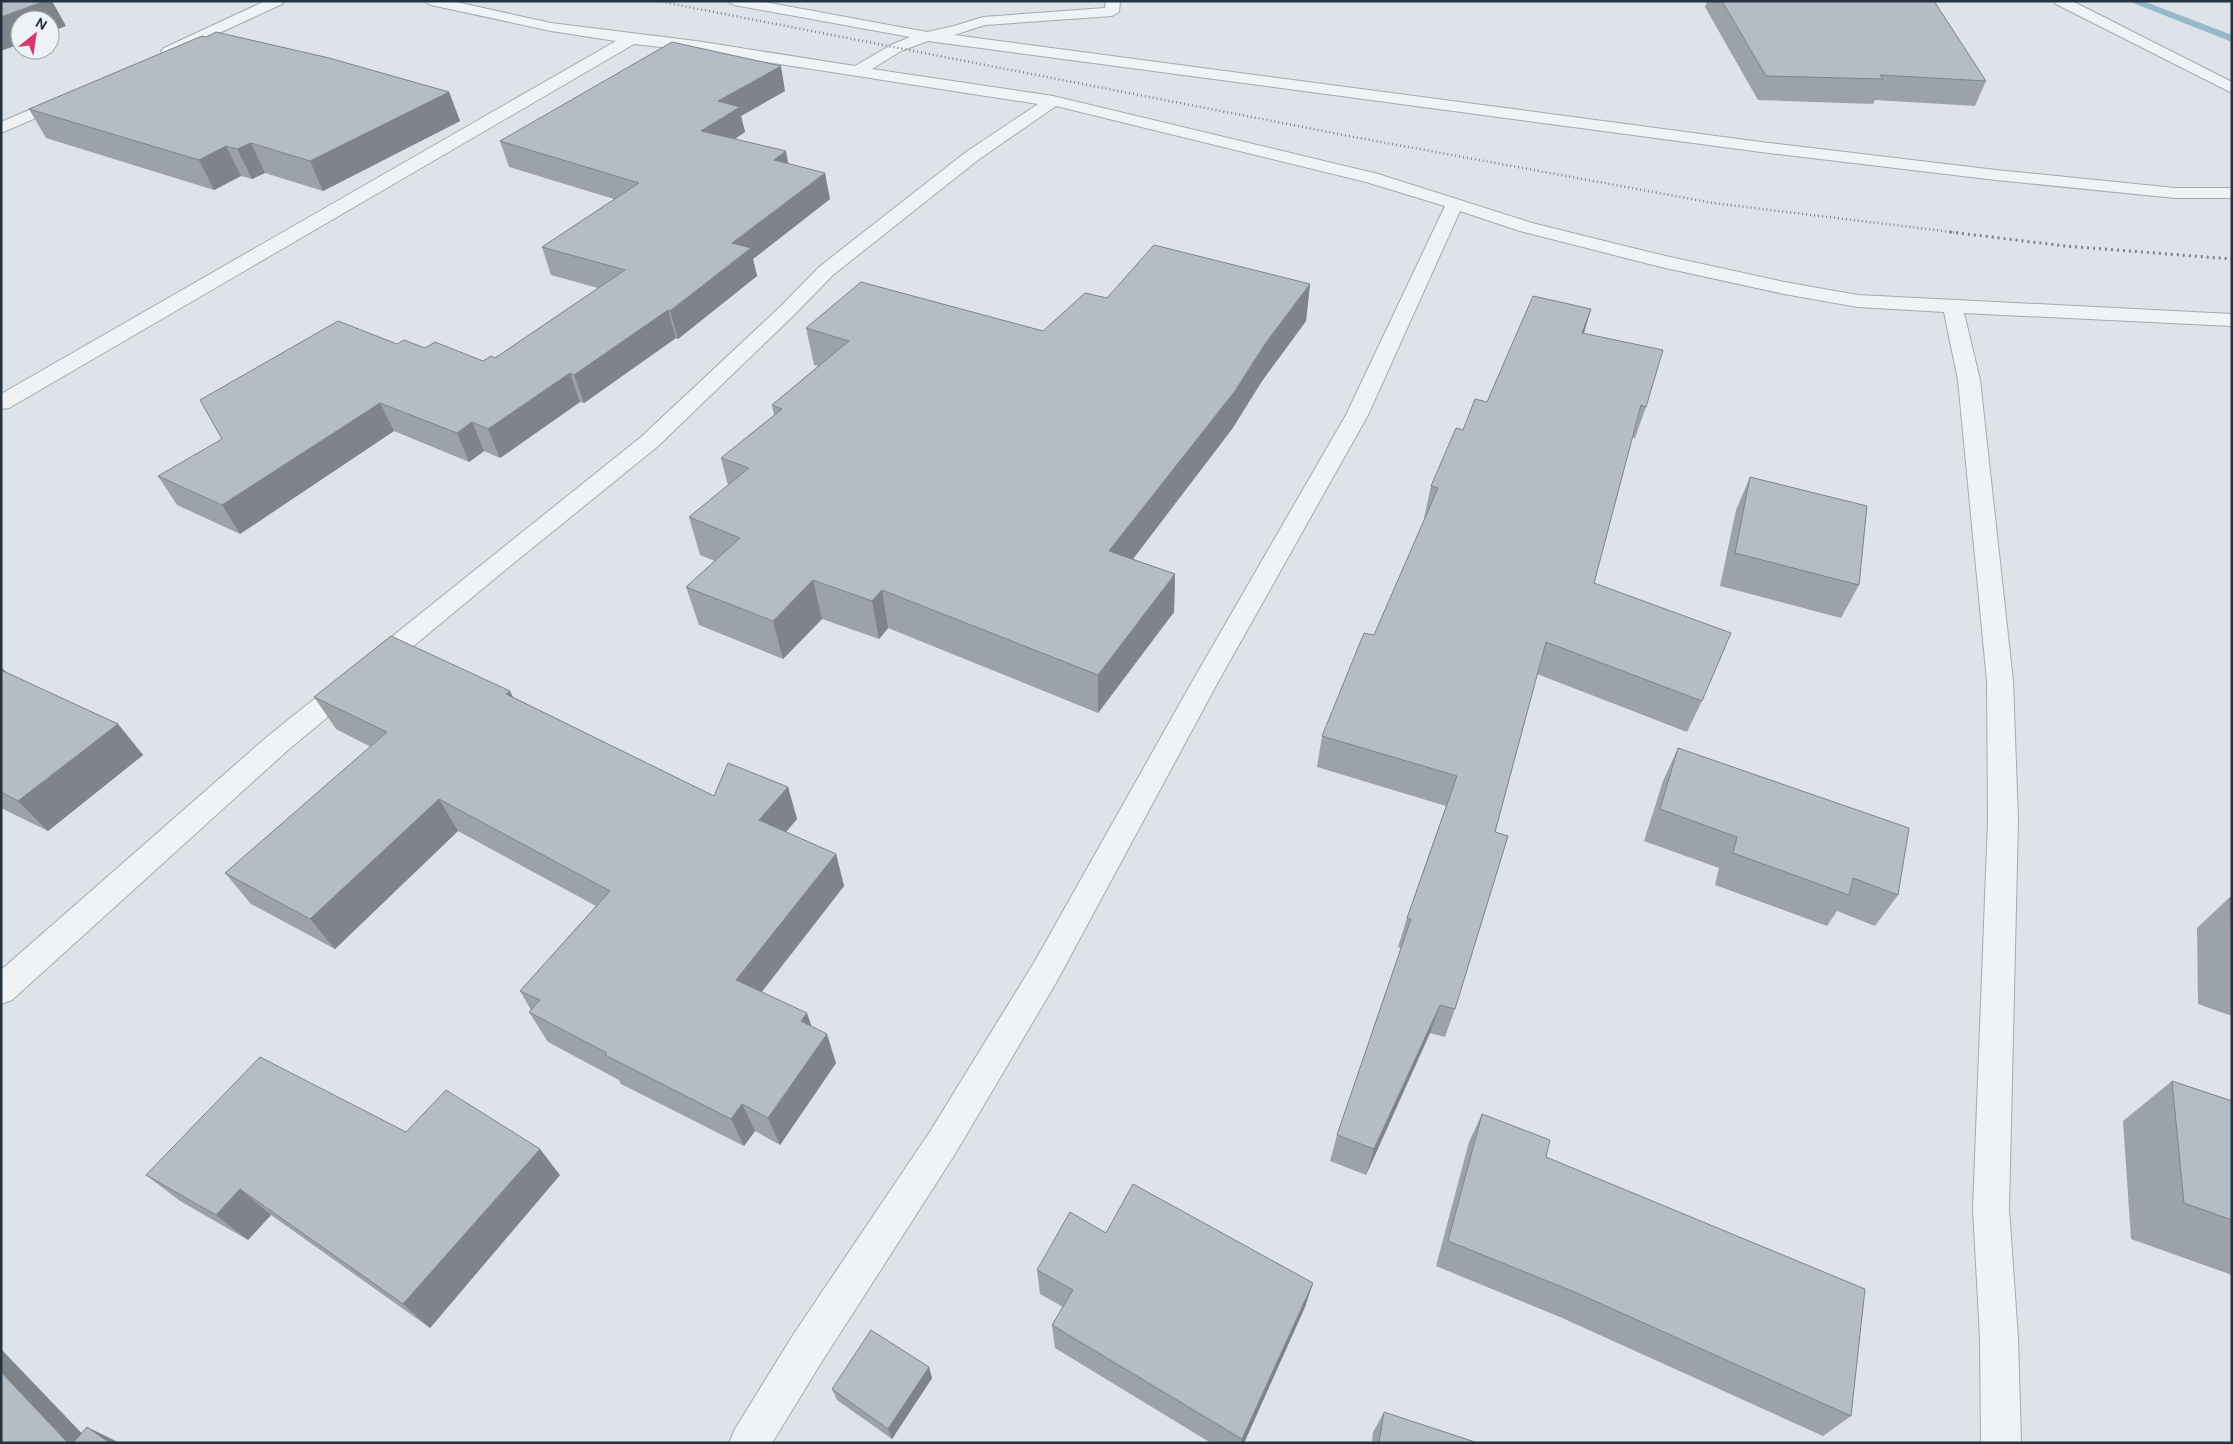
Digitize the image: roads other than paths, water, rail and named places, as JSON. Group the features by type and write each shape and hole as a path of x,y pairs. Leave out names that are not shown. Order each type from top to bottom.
{"street":[{"path":"159,56 277,1"},
{"path":"432,1 551,27 705,48 1053,101 1372,178 1526,227 1662,261 1784,288 1858,301 2232,320"},
{"path":"734,1 927,36 1771,148 2175,194 2232,193"},
{"path":"857,71 896,48 927,36 958,30 983,21 1112,12 1114,1"},
{"path":"2061,1 2232,88"},
{"path":"1,403 631,39"},
{"path":"1,128 78,94"},
{"path":"1,990 278,743 487,571 649,442 787,311 826,271 857,244 972,156 1053,101"},
{"path":"749,1443 942,1142 1046,971 1205,682 1357,415 1455,203"},
{"path":"1953,307 1969,380 2000,681 2003,820 1991,1208 2000,1338 2001,1443"}],"waterway":[{"path":"2133,1 2232,39"}],"railway":[{"path":"658,1 1354,137 1713,203 1960,233"},
{"path":"1950,232 2065,246 2232,259"}]}
